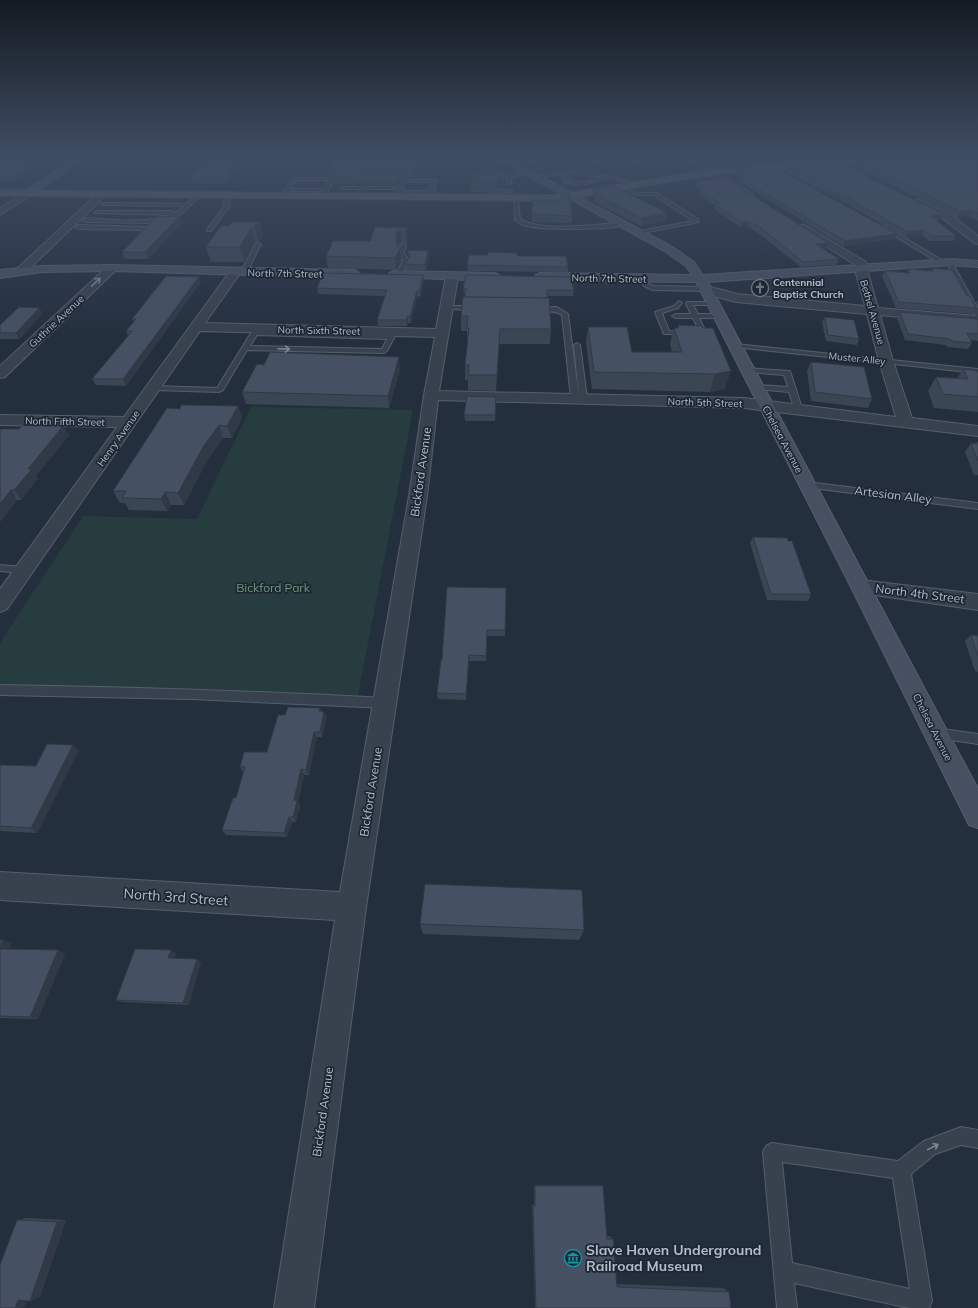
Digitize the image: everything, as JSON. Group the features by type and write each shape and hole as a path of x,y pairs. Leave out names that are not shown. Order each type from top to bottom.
{"street":[{"path":"21,271 84,215"},
{"name":"Chelsea Avenue","path":"607,215 670,250 690,264 711,298 756,387 862,587 978,816"},
{"path":"943,215 978,241"},
{"name":"Bethel Avenue","path":"790,220 862,264 864,269 862,273 886,361 906,423"},
{"name":"North 7th Street","path":"531,277 642,279 680,294 711,298 864,269 947,262 978,264"},
{"name":"North 7th Street","path":"0,274 58,268 367,274"},
{"name":"Guthrie Avenue","path":"0,374 112,268"},
{"name":"Henry Avenue","path":"0,604 196,327 239,272"},
{"path":"382,275 507,277"},
{"name":"Bickford Avenue","path":"294,1308 352,907 418,496 431,395 452,276"},
{"path":"711,298 727,300 736,298"},
{"path":"711,298 736,298 873,312 978,320"},
{"name":"North Sixth Street","path":"196,327 255,331 392,334 443,333"},
{"path":"7,349 27,348"},
{"name":"North 5th Street","path":"431,395 579,398 766,405 799,411 978,431"},
{"name":"North Fifth Street","path":"0,420 129,422"},
{"name":"North 4th Street","path":"862,587 978,602"},
{"name":"North 3rd Street","path":"0,886 352,907"}],"lane":[{"path":"85,220 156,221 175,215"},
{"path":"517,215 518,220 527,226 576,227 623,224"},
{"path":"640,233 696,222 696,220 688,215"},
{"path":"210,230 220,216"},
{"path":"78,227 149,229 156,221"},
{"path":"881,227 947,262 965,290 978,315"},
{"path":"239,272 258,244"},
{"path":"398,275 406,261 401,253 403,245"},
{"path":"680,294 711,298 697,323 681,330"},
{"path":"680,294 704,334 666,333 664,322 658,312 676,307 680,294"},
{"path":"447,308 485,308"},
{"path":"525,309 557,309 565,314 579,398"},
{"path":"676,317 697,323"},
{"path":"153,388 219,390 255,331"},
{"path":"245,348 384,351 392,334"},
{"path":"578,345 579,398"},
{"name":"Muster Alley","path":"736,346 978,371"},
{"path":"748,370 788,373 799,411"},
{"path":"756,387 792,390"},
{"name":"Artesian Alley","path":"808,485 978,506"},
{"path":"0,568 24,570"},
{"path":"0,690 110,691 258,696 385,703"},
{"path":"936,733 978,739"},
{"path":"787,1308 772,1152 902,1170 930,1147 961,1136 978,1139"},
{"path":"784,1271 922,1301 902,1170"}],"path":[{"path":"205,215 220,216"}],"green space":[{"name":"Bickford Park","path":"251,407 413,410 358,695 0,685 0,643 83,516 197,519"}],"building":[{"path":"636,215 657,215 642,218"},
{"path":"731,215 784,215 828,243 816,244 839,259 803,262 760,227 748,221 742,222"},
{"path":"802,215 862,215 897,234 845,241"},
{"path":"878,215 937,215 931,216 956,236 931,236 924,230 908,232"},
{"path":"180,216 145,252 122,252 156,217"},
{"path":"232,222 259,222 255,227 251,228 240,247 206,247 221,226 229,226"},
{"path":"375,227 407,228 405,232 401,230 397,233 396,242 400,249 395,258 326,256 333,241 370,241"},
{"path":"407,250 428,251 425,265 405,264 410,256"},
{"path":"488,252 516,253 518,256 566,256 568,267 467,265 469,255 488,255"},
{"path":"932,268 952,270 967,296 970,296 976,308 899,302 885,271 910,273 908,269 933,271"},
{"path":"323,273 423,275 420,291 417,291 410,317 407,317 407,320 377,320 387,290 317,288"},
{"path":"466,275 570,277 574,290 547,290 547,298 465,297 466,288 463,288"},
{"path":"166,276 199,277 123,379 92,379 132,331 126,331 136,319 132,319"},
{"path":"463,297 549,298 551,329 500,329 497,375 468,375 469,365 465,365 469,328 467,328 468,316 461,316"},
{"path":"19,307 39,308 16,333 0,333 0,325"},
{"path":"900,312 978,319 978,334 967,333 972,343 908,334"},
{"path":"825,317 854,320 859,339 828,335"},
{"path":"678,325 713,328 731,371 715,374 594,372 588,327 627,327 632,352 682,352 674,328 679,328"},
{"path":"270,352 399,357 388,396 242,392 257,364 264,365"},
{"path":"811,362 864,367 872,399 815,392"},
{"path":"963,369 978,371 978,397 943,394 936,377 968,379"},
{"path":"467,396 496,397 495,415 464,415"},
{"path":"181,405 238,406 227,426 219,425 203,447 178,493 165,492 161,499 122,498 126,491 113,491 167,408 180,409"},
{"path":"23,425 63,426 28,469 32,469 14,490 11,490 0,504 0,429 19,429"},
{"path":"976,442 978,442 978,461 971,443 977,444"},
{"path":"753,537 787,538 788,541 792,541 811,594 771,594"},
{"path":"447,587 506,588 505,630 487,630 486,656 469,655 466,694 437,693 442,660"},
{"path":"971,635 978,636 978,656"},
{"path":"288,707 320,708 319,711 324,712 320,732 314,732 306,770 301,769 294,800 297,801 293,817 289,817 284,833 222,830 233,798 236,798 245,767 240,767 244,752 267,752 278,715 285,715"},
{"path":"47,744 73,745 31,828 0,826 0,765 36,766"},
{"path":"425,884 582,890 584,930 420,924"},
{"path":"0,949 58,950 30,1017 0,1016"},
{"path":"135,949 171,950 168,958 197,959 183,1003 116,1000"},
{"name":"Slave Haven Underground Railroad Museum","path":"535,1186 603,1186 607,1239 613,1239 617,1287 729,1292 731,1308 536,1308 533,1206 535,1206"},
{"path":"17,1220 57,1222 30,1301 18,1300 15,1308 0,1308 0,1265"}],"place":[{"name":"Centennial Baptist Church","path":"760,288"},
{"name":"Slave Haven Underground Railroad Museum","path":"573,1258"}]}
